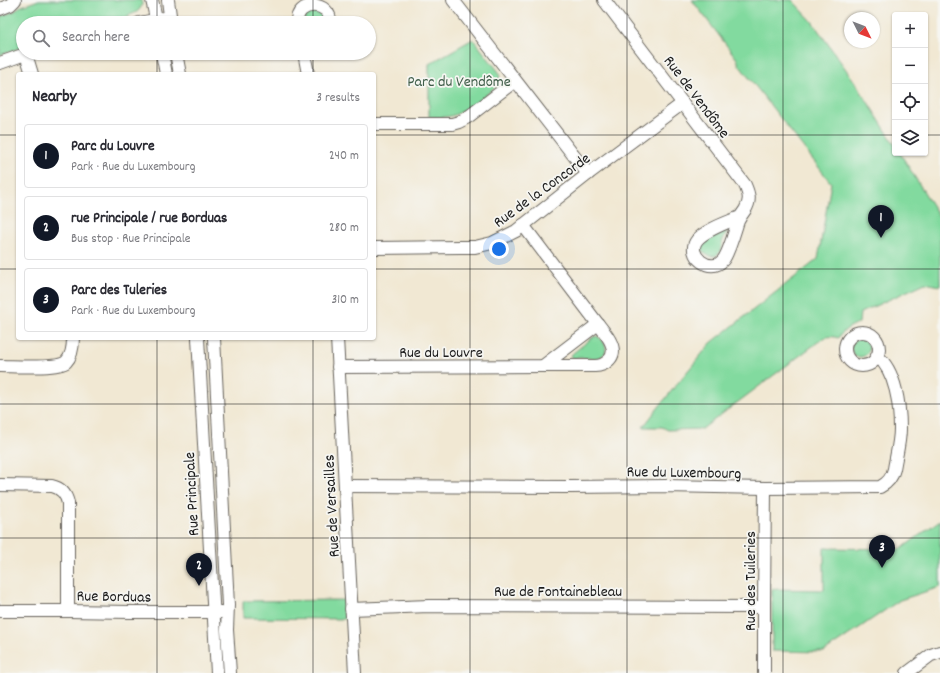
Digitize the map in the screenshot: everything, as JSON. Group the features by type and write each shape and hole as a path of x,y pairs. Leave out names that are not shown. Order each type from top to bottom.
{"street":[{"path":"0,9 10,5 15,0"},
{"path":"152,0 155,16"},
{"path":"168,0 170,16"},
{"path":"453,0 588,174"},
{"name":"Rue de Vendôme","path":"604,0 745,185 749,199 746,209 740,216"},
{"path":"297,16 305,5 316,3 326,8 330,16"},
{"path":"0,63 16,57"},
{"path":"29,60 32,72"},
{"path":"163,60 166,72"},
{"path":"177,60 180,72"},
{"path":"305,60 308,72"},
{"path":"376,124 452,124 459,122 472,114 515,81"},
{"name":"Rue de la Concorde","path":"376,248 475,247 492,243 509,235 683,103"},
{"name":"Rue du Louvre","path":"338,367 601,366 605,364 614,352 610,340 523,225"},
{"path":"543,366 598,324"},
{"path":"0,366 52,366 62,364 71,354 73,340"},
{"name":"Rue Principale","path":"198,340 217,673"},
{"name":"Rue Principale","path":"214,340 230,673"},
{"name":"Rue de Versailles","path":"337,340 355,673"},
{"name":"Rue du Luxembourg","path":"345,486 666,486 765,488 880,487 887,483 894,469 900,430 898,404 891,375 882,360 877,356"},
{"path":"0,485 52,486 58,488 65,494 68,503 68,610"},
{"name":"Rue des Tuileries","path":"764,673 765,488"},
{"name":"Rue de Fontainebleau","path":"351,609 429,606 764,607"},
{"name":"Rue Borduas","path":"0,611 228,611"},
{"path":"907,673 931,655 940,652"}],"green space":[{"path":"39,0 142,0 142,6 139,10 129,16 16,16 16,49 0,55 0,17 15,11 19,7"},
{"path":"692,0 792,0 811,20 857,85 892,140 892,156 902,156 940,218 940,286 925,283 860,313 859,323 847,329 838,338 826,337 822,339 702,429 668,430 662,427 643,427 711,343 818,259 831,183 739,65 737,59"},
{"path":"317,11 321,16 306,16 311,12"},
{"name":"Parc du Vendôme","path":"473,39 499,72 500,78 498,84 470,106 454,115 448,117 429,117 429,64"},
{"path":"726,229 727,231 718,254 715,256 706,255 702,250 703,242 718,235"},
{"path":"597,336 605,344 605,354 598,358 572,358 570,356 593,337"},
{"path":"860,339 864,340 868,344 868,352 864,356 860,357 856,356 852,352 851,348 852,344 856,340"},
{"path":"940,520 940,587 900,600 824,652 772,651 772,589 824,590 824,548 901,549"},
{"path":"344,600 345,619 243,618 243,601"}],"place":[{"name":"Parc du Louvre","path":"881,238"},
{"name":"Parc des Tuleries","path":"882,568"},
{"name":"rue Principale / rue Borduas","path":"199,586"}]}
